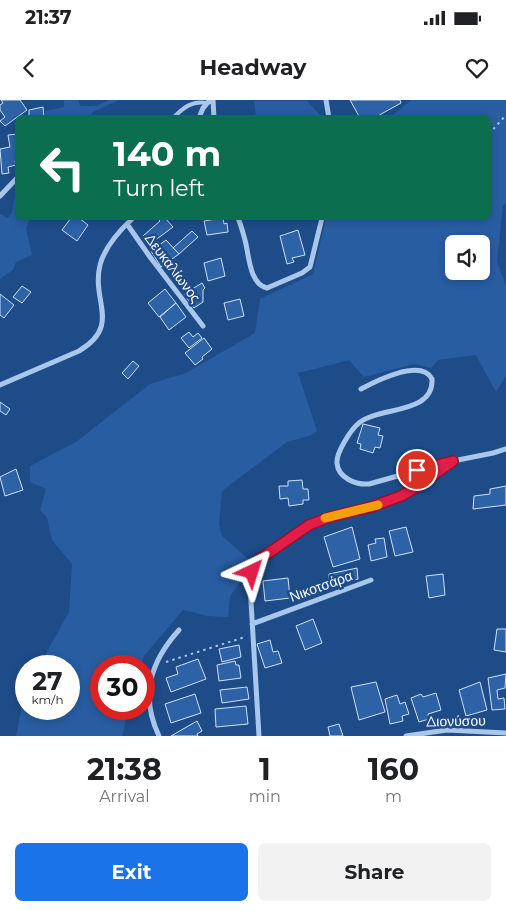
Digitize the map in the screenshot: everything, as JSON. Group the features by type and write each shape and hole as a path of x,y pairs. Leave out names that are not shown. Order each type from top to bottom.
{"street":[{"path":"326,100 329,115"},
{"path":"201,115 210,101"},
{"path":"210,101 213,115"},
{"path":"0,196 15,180"},
{"path":"0,386 79,351 98,335 102,323 98,284 100,263 108,247 131,220"},
{"path":"239,220 246,241 251,270 259,284 265,288 273,287 310,267 322,220"},
{"name":"Δευκαλίωνος","path":"127,224 203,326"},
{"path":"361,389 396,374 414,370 426,372 431,376 432,381 428,394 422,401 408,407 365,418 353,428 336,462 340,472 348,479 358,483 369,484 506,449"},
{"path":"259,736 250,578 260,559 309,525 401,496 453,461"},
{"name":"Νικοτσάρα","path":"252,624 371,580"},
{"path":"159,736 151,718 149,707 150,685 156,665 165,647 179,630"},
{"name":"Διονύσου","path":"406,736 446,730 506,733"}],"lane":[{"path":"177,115 192,102 199,100 210,101"}],"path":[{"path":"491,132 506,115"},
{"path":"156,665 252,635"}],"shaded area":[{"path":"64,100 78,100 80,106 97,106 109,100 119,100 93,112 91,115 46,115 45,111 64,107"},
{"path":"411,100 506,100 506,204 503,205 497,262 506,285 506,376 496,392 476,355 438,360 431,368 414,364 364,377 349,360 298,373 317,431 309,436 287,442 222,491 219,524 222,536 254,564 230,596 228,617 208,616 183,610 145,655 90,655 90,720 126,720 122,736 16,736 19,720 80,720 80,655 45,655 69,612 72,564 52,540 47,518 40,510 46,489 30,482 30,466 76,442 150,384 186,373 255,333 260,299 313,274 326,220 491,220 491,115 393,115"},
{"path":"254,101 307,101 320,115 256,115"},
{"path":"15,198 15,220 29,220 26,229 32,255 16,262 13,270 0,279 0,214 8,218 12,212"}],"building":[{"path":"1,100 20,100 27,110 20,115 15,115 15,119 5,126 0,121 5,117 0,110 0,105 3,103"},
{"path":"350,100 400,100 401,103 379,115 358,115"},
{"path":"43,107 44,115 29,115 29,110"},
{"path":"15,134 15,165 8,167 9,173 2,174 0,149 10,147 8,135"},
{"path":"70,220 82,220 88,225 77,241 62,230"},
{"path":"167,220 173,227 150,244 143,236 160,221"},
{"path":"223,220 224,224 227,223 228,232 207,235 204,221"},
{"path":"298,230 305,255 292,258 294,262 287,264 280,236"},
{"path":"192,231 198,237 179,254 173,248"},
{"path":"166,240 179,254 161,267 151,251"},
{"path":"221,258 225,276 208,281 204,263"},
{"path":"202,283 205,288 203,290 203,302 194,308 184,294"},
{"path":"22,286 31,292 22,303 13,297"},
{"path":"165,289 176,303 159,317 148,303"},
{"path":"0,294 14,305 4,318 0,315"},
{"path":"240,299 244,316 228,320 224,303"},
{"path":"176,303 186,317 169,330 160,317"},
{"path":"189,332 193,337 198,333 202,338 189,348 181,338"},
{"path":"204,338 212,349 195,365 185,353"},
{"path":"133,361 139,366 128,379 122,373"},
{"path":"0,402 10,409 6,415 0,411"},
{"path":"363,424 380,428 378,435 383,436 380,448 375,447 373,453 360,449 361,444 357,443"},
{"path":"16,469 23,490 5,496 0,477"},
{"path":"302,480 303,489 308,489 309,500 303,500 303,504 289,506 288,498 280,499 279,486 288,486 288,481"},
{"path":"506,486 506,505 473,509 474,496 490,494 490,489"},
{"path":"352,527 360,559 333,567 324,537"},
{"path":"406,527 413,552 395,556 389,531"},
{"path":"384,538 387,557 371,561 368,545 376,543 375,539"},
{"path":"357,568 358,579 347,582 346,579 329,583 329,574"},
{"path":"443,574 445,595 429,598 426,576"},
{"path":"288,578 290,598 265,601 263,581"},
{"path":"313,619 322,643 305,650 296,626"},
{"path":"497,629 506,629 506,652 494,650"},
{"path":"270,640 273,652 278,651 282,663 265,668 257,644"},
{"path":"239,645 241,657 222,662 219,649"},
{"path":"198,659 206,679 171,692 166,678 178,674 176,667"},
{"path":"235,661 236,665 239,665 241,678 219,681 217,665"},
{"path":"506,674 505,688 497,690 498,699 504,698 505,709 492,710 488,678"},
{"path":"376,682 385,712 359,720 351,687"},
{"path":"480,682 487,710 466,716 459,690"},
{"path":"247,687 249,699 222,703 220,690"},
{"path":"436,693 441,710 428,714 429,719 419,722 411,698 421,694 423,697"},
{"path":"195,694 201,713 171,723 165,704"},
{"path":"397,695 400,704 405,702 409,714 402,716 403,721 390,724 385,699"},
{"path":"246,706 248,724 216,727 215,709"},
{"path":"197,721 202,731 197,734 198,736 171,736"},
{"path":"339,724 343,736 330,736 328,727"}],"slow traffic":[{"path":"325,518 378,505"}],"route":[{"path":"252,572 260,559 309,525 338,514 371,507 401,496 453,461 417,470"}]}
